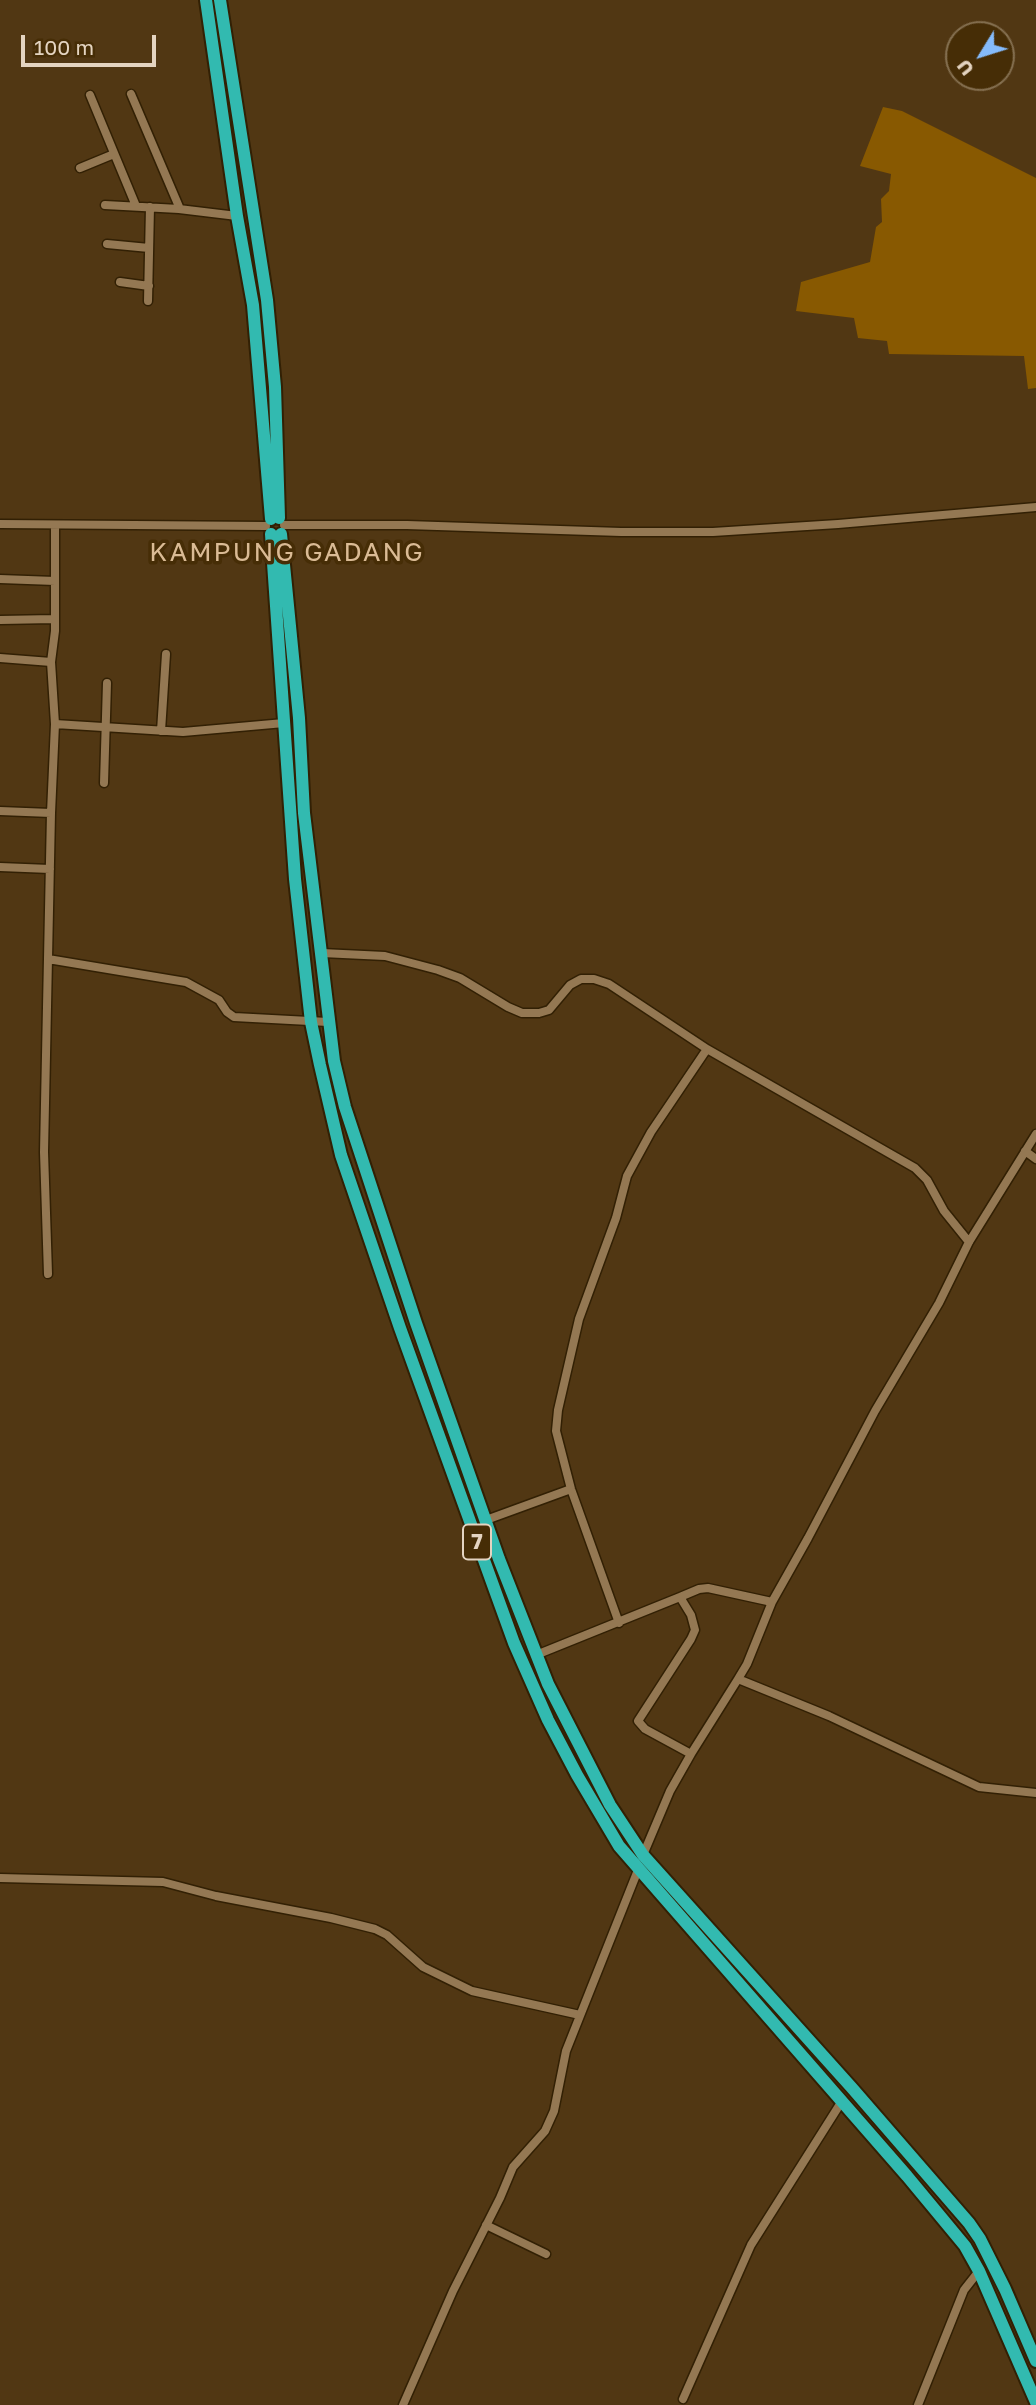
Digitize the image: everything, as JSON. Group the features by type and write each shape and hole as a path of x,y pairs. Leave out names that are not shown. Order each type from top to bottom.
{"highway":[{"path":"206,0 237,216 254,312 276,526"},
{"path":"220,0 267,300 274,375 276,526"},
{"path":"245,255 259,254"},
{"name":"7","path":"276,526 284,723 295,880 311,1022 341,1155 400,1328 514,1643 548,1720 598,1812 638,1870 693,1929 955,2234 979,2271 1036,2402"},
{"name":"7","path":"276,526 303,772 304,813 334,1060 345,1107 416,1324 536,1655 562,1714 610,1805 643,1855 969,2223 1000,2279 1036,2361"},
{"path":"400,1328 416,1324"},
{"path":"548,1720 562,1714"},
{"path":"790,2042 802,2033"}],"street":[{"path":"131,94 180,209"},
{"path":"90,96 136,206"},
{"path":"80,168 114,153"},
{"path":"105,205 180,209 237,216"},
{"path":"148,301 150,207"},
{"path":"107,244 149,248"},
{"path":"120,282 149,286"},
{"path":"0,524 407,525 621,532 713,532 1036,508"},
{"path":"48,1274 44,1152 55,724 51,662 55,526"},
{"path":"0,579 55,581"},
{"path":"0,620 54,620"},
{"path":"161,731 166,654"},
{"path":"0,658 51,662"},
{"path":"104,783 107,683"},
{"path":"55,724 183,732 284,723"},
{"path":"0,811 51,813"},
{"path":"0,867 50,869"},
{"path":"322,953 385,956 438,970 460,978 508,1007 531,1014 549,1010 575,981 594,979 623,992 707,1049 915,1168 927,1180 944,1211 969,1242"},
{"path":"48,958 186,982 219,1000 234,1017 328,1022"},
{"path":"619,1623 571,1489 556,1424 579,1319 616,1218 633,1161 707,1049"},
{"path":"643,1855 670,1791 747,1664 772,1602 875,1411 939,1303 969,1242 1036,1134"},
{"path":"1025,1151 1036,1159"},
{"path":"486,1520 571,1489"},
{"path":"536,1655 699,1589 708,1588 772,1602"},
{"path":"680,1597 691,1615 695,1630 638,1721 645,1729 691,1755"},
{"path":"738,1679 829,1716 979,1787 1036,1793"},
{"path":"403,2405 453,2291 513,2167 545,2132 554,2111 566,2052 638,1870"},
{"path":"0,1878 163,1882 216,1896 331,1918 375,1929 387,1935 423,1967 472,1991 580,2015"},
{"path":"683,2399 751,2245 842,2101"},
{"path":"486,2225 546,2254"},
{"path":"918,2405 964,2290 979,2271"}],"shaded area":[{"path":"883,107 902,111 1036,178 1036,388 1028,389 1024,356 889,354 887,341 858,338 854,318 796,311 801,282 870,262 876,227 882,222 881,199 889,191 891,174 860,166"}],"district":[{"name":"KAMPUNG GADANG","path":"287,553"}]}
